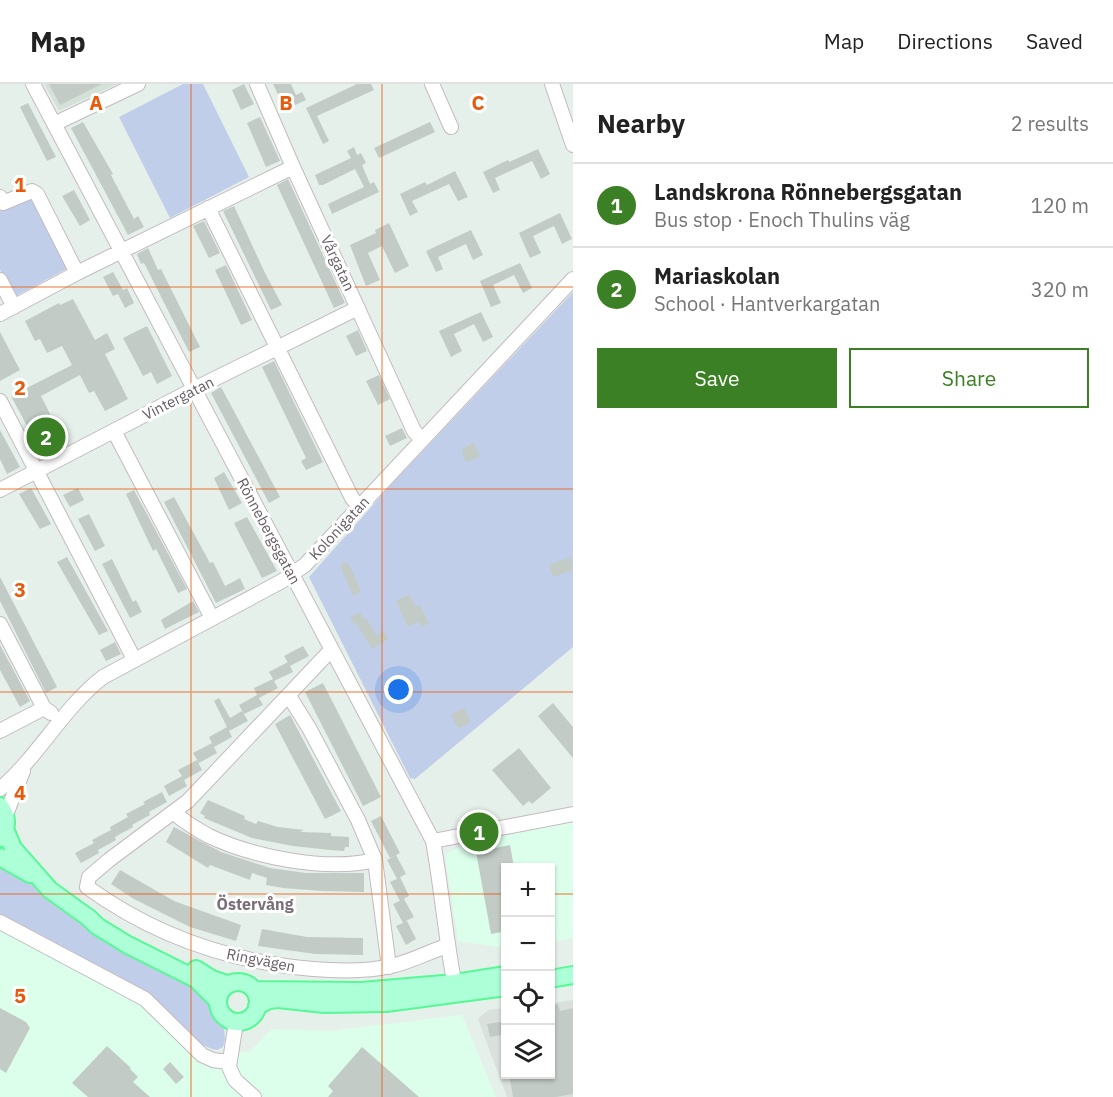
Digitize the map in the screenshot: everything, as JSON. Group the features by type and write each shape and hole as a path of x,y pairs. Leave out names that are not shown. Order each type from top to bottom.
{"main road":[{"name":"Ringvägen","path":"3,822 13,848 50,890 97,926 128,945 196,979 218,1000"},
{"name":"Ringvägen","path":"0,857 38,877"},
{"name":"Ringvägen","path":"89,918 100,921 152,950 227,984 240,982 249,985 256,998 251,1016 244,1021 236,1022 223,1016 218,1007 221,991 227,984"},
{"path":"555,968 573,965"},
{"path":"555,978 573,975"},
{"name":"Ringvägen","path":"256,998 324,1004 386,1003 456,989 501,976"},
{"name":"Ringvägen","path":"456,989 501,987"}],"street":[{"name":"Rönnebergsgatan","path":"33,84 433,841 442,890 447,946 456,989"},
{"path":"54,124 138,84"},
{"name":"Vårgatan","path":"257,84 414,431 422,440"},
{"path":"432,84 451,127"},
{"path":"552,84 573,145"},
{"path":"0,314 76,273 293,167"},
{"path":"1,202 26,192 32,191 37,194 76,273"},
{"path":"208,208 352,498 359,506"},
{"name":"Kolonigatan","path":"0,789 25,764 85,691 103,677 292,575 305,565 573,279"},
{"path":"0,280 14,307"},
{"name":"Vintergatan","path":"0,490 194,389 358,308"},
{"path":"0,401 134,659"},
{"path":"114,431 212,618"},
{"path":"0,624 44,708 60,720"},
{"path":"331,651 174,813 192,827 211,837 276,857 345,864 375,860"},
{"path":"289,696 309,728 358,820 375,860 390,967"},
{"path":"0,731 44,708"},
{"name":"Kolonigatan","path":"3,822 25,764"},
{"name":"Ringvägen","path":"174,813 109,860 89,878 87,887 137,920 203,947 264,963 336,970 390,967 447,946"},
{"path":"433,841 573,814"},
{"path":"0,922 145,999 202,1056 228,1062"},
{"path":"236,1022 228,1062 235,1080 254,1097"}],"shaded area":[{"path":"44,84 117,84 59,111"},
{"path":"183,84 203,84 249,177 170,218 119,117"},
{"path":"31,194 70,267 14,297 0,270 0,211"},
{"path":"573,292 573,647 415,779 410,778 309,577 389,487"},
{"path":"573,819 573,938 555,941 555,863 501,863 501,947 458,941 445,854 461,846"},
{"path":"0,860 194,981 212,998 216,1012 224,1025 223,1047 217,1050 198,1043 147,995 0,915"},
{"path":"0,915 147,995 210,1054 250,1052 272,1029 329,1031 462,1015 496,1097 0,1097"},
{"path":"573,1000 573,1097 507,1097 478,1019 488,1010 501,1008 501,1079 555,1079 555,1002"}],"building":[{"path":"49,84 102,84 60,105"},
{"path":"244,84 254,104 241,110 232,90"},
{"path":"273,84 291,84 296,95 302,92 306,100 289,108 286,101 282,103"},
{"path":"357,84 371,84 374,90 317,116 329,141 323,144 306,108"},
{"path":"28,103 56,157 47,161 20,107"},
{"path":"260,117 280,161 266,167 247,123"},
{"path":"83,122 113,174 111,175 134,219 138,216 144,227 128,235 71,128"},
{"path":"430,122 435,132 379,158 374,148"},
{"path":"354,147 357,155 361,153 366,163 362,165 370,184 374,182 379,192 332,214 328,204 364,187 355,169 323,185 319,185 315,175 351,158 347,151"},
{"path":"538,149 550,174 541,179 532,161 495,178 500,190 493,193 483,172"},
{"path":"455,171 468,197 458,201 449,184 412,201 418,212 410,216 400,194 425,182 427,185"},
{"path":"288,179 345,303 334,308 277,185"},
{"path":"74,190 90,220 80,226 62,196"},
{"path":"234,206 282,305 271,310 223,211"},
{"path":"560,213 572,239 562,244 554,226 533,236 541,253 530,258 519,233"},
{"path":"204,221 220,253 209,258 193,226"},
{"path":"389,223 409,266 395,273 382,246 368,253 380,280 366,286 350,245 376,233 375,230"},
{"path":"471,230 483,255 473,260 466,244 438,257 443,269 436,272 426,251"},
{"path":"148,248 200,347 189,352 144,263 141,264 137,254"},
{"path":"520,263 532,288 523,293 514,275 493,285 501,303 491,307 480,281"},
{"path":"226,265 252,320 241,325 215,270"},
{"path":"113,272 123,290 127,288 134,303 125,308 118,294 113,296 103,277"},
{"path":"73,299 95,340 107,333 115,349 105,354 128,399 105,411 94,391 89,393 80,375 41,396 53,420 46,424 57,446 42,454 11,396 72,365 62,346 47,353 40,339 35,341 25,321 59,303 60,305"},
{"path":"481,312 493,337 483,342 474,324 454,334 462,351 451,357 439,331"},
{"path":"147,326 172,376 157,384 151,372 143,376 123,338"},
{"path":"358,330 367,351 356,356 346,336"},
{"path":"0,332 20,370 0,381"},
{"path":"274,361 323,462 306,470 301,461 306,458 262,367"},
{"path":"379,375 390,399 378,405 366,381"},
{"path":"221,387 280,497 269,503 211,393"},
{"path":"402,428 407,438 390,446 385,436"},
{"path":"0,430 20,467 7,474 0,459"},
{"path":"474,442 480,457 466,462 461,450"},
{"path":"224,472 242,503 229,510 214,478"},
{"path":"31,488 51,524 40,529 19,494"},
{"path":"78,488 84,500 70,507 63,495"},
{"path":"134,490 187,589 178,593 156,549 153,551 126,494"},
{"path":"174,497 225,586 240,578 245,589 216,603 164,502"},
{"path":"89,514 105,546 95,551 78,519"},
{"path":"247,517 277,571 262,578 234,523"},
{"path":"67,557 108,631 99,635 57,562"},
{"path":"571,557 573,570 553,577 549,565"},
{"path":"112,559 133,602 136,600 142,612 130,618 102,564"},
{"path":"345,562 349,564 361,591 353,596 340,565"},
{"path":"0,577 57,687 46,693 0,601"},
{"path":"410,594 415,607 420,605 429,623 422,627 419,622 408,627 396,601"},
{"path":"193,601 199,612 165,629 161,620"},
{"path":"360,612 376,635 384,631 388,639 372,649 350,617"},
{"path":"115,642 121,654 106,661 100,650"},
{"path":"0,645 30,701 20,707 0,670"},
{"path":"303,646 309,656 290,666 284,656"},
{"path":"288,662 293,672 274,681 278,688 259,698 263,705 244,714 239,705 257,695 254,688 273,679 269,672"},
{"path":"323,683 381,797 363,806 305,692"},
{"path":"219,698 230,718 242,711 248,721 229,731 232,737 214,747 209,737 227,727 214,701"},
{"path":"553,703 573,727 573,758 538,716"},
{"path":"464,708 471,722 458,729 451,715"},
{"path":"290,715 341,811 325,819 275,724"},
{"path":"212,743 217,753 199,763 193,753"},
{"path":"519,748 551,788 532,804 529,801 523,806 492,770"},
{"path":"197,760 202,770 184,780 187,786 169,796 164,786 182,776 178,770"},
{"path":"162,792 167,802 115,837 116,840 98,850 99,853 81,863 75,853 94,843 92,840 111,830 110,827 128,817 126,814 145,804 143,802"},
{"path":"208,800 245,816 244,819 256,824 258,821 278,827 304,830 300,832 331,833 331,836 349,837 349,847 345,847 344,851 330,850 252,838 204,818 205,816 200,813"},
{"path":"381,816 400,853 390,858 371,821"},
{"path":"174,827 221,852 270,868 306,873 364,873 364,892 283,888 266,885 267,878 252,873 250,880 210,865 208,868 166,842"},
{"path":"510,845 513,863 501,863 501,932 491,934 476,852"},
{"path":"396,855 406,874 400,877 409,896 400,901 390,882 397,879 387,860"},
{"path":"120,870 174,901 241,925 236,941 190,927 134,899 111,884"},
{"path":"404,899 414,917 404,922 407,921 416,939 406,945 396,926 403,923 393,904"},
{"path":"262,929 307,937 363,938 363,955 315,954 258,946"},
{"path":"555,1004 558,1004 560,1011 573,1008 573,1094 556,1097 513,1097 510,1079 555,1079"},
{"path":"0,1008 26,1022 30,1028 6,1073 0,1069"},
{"path":"501,1022 501,1035 490,1037 487,1024"},
{"path":"107,1046 131,1068 138,1077 133,1082 150,1097 88,1097 72,1083"},
{"path":"362,1047 419,1097 328,1097 333,1091 328,1086"},
{"path":"170,1062 184,1077 176,1084 163,1069"}],"place":[{"name":"Mariaskolan","path":"46,437"},
{"name":"Landskrona Rönnebergsgatan","path":"479,832"}],"district":[{"name":"Östervång","path":"255,904"}]}
